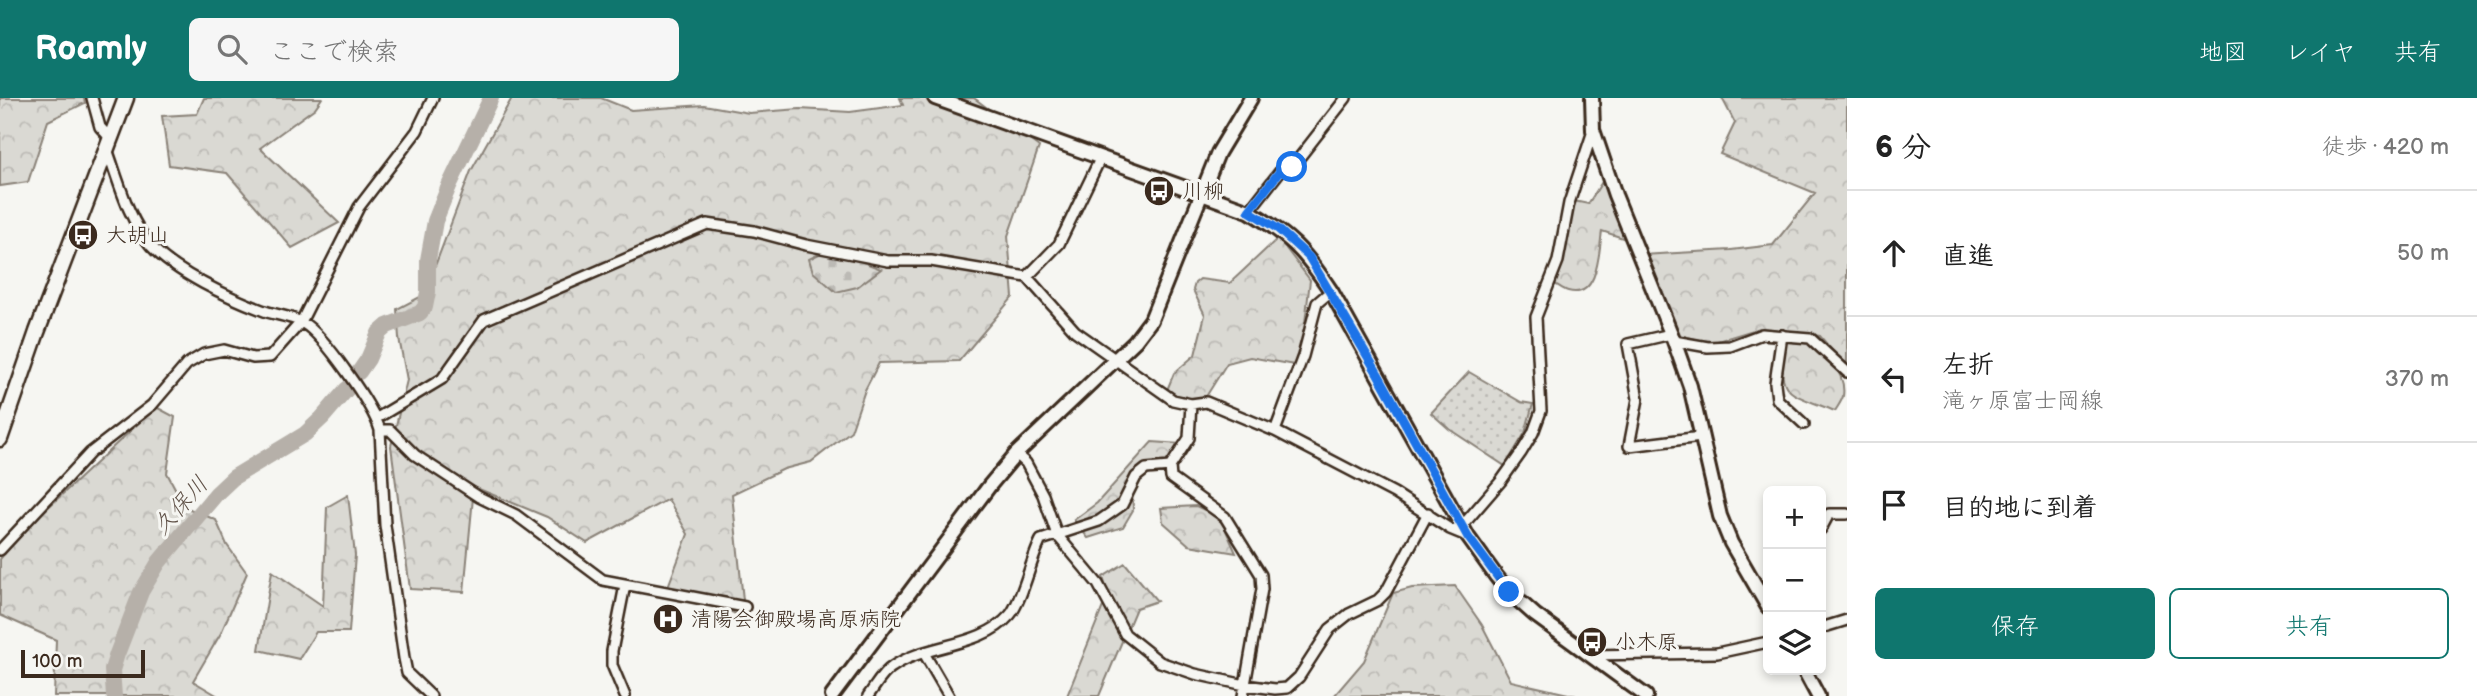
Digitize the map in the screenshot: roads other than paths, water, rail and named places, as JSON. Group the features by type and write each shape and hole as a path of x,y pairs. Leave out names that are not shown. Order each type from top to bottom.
{"main road":[{"path":"0,439 37,332 126,98"}],"street":[{"path":"92,98 132,219 152,247 199,281 217,290 261,310 301,321 314,332 344,369 377,418 385,525 404,658 407,673 431,696"},
{"path":"0,550 90,453 152,405 187,364 204,354 224,350 253,358 270,358 301,321 359,208 408,144 433,98"},
{"path":"934,98 1249,211 1295,243 1309,257 1331,291 1465,531 1509,592 1535,615 1646,696"},
{"path":"832,696 1016,453 1135,341 1151,320 1217,153 1251,98"},
{"path":"1249,211 1280,171 1292,167 1346,98"},
{"path":"1592,98 1593,130 1615,195 1690,386 1720,516 1731,543 1763,598"},
{"path":"1465,531 1521,453 1533,433 1541,411 1536,317 1558,261 1569,203 1593,130"},
{"path":"1027,277 1059,244 1101,157"},
{"path":"377,418 442,379 484,320 707,224 754,230 806,245 888,261 931,261 1027,277 1075,331 1172,400 1191,404 1206,402 1275,431 1428,513 1450,529 1465,531"},
{"path":"1275,431 1303,356 1317,303 1331,291"},
{"path":"1701,437 1629,446 1638,399 1629,344 1673,338 1708,347 1730,346 1762,334 1810,338 1847,372"},
{"path":"1782,335 1775,383 1777,399 1804,424"},
{"path":"1191,404 1189,438 1170,467 1171,478 1225,517 1261,575 1262,589 1242,696"},
{"path":"380,430 390,430 415,455 479,497 516,515 603,580 745,607"},
{"path":"1016,453 1026,463 1044,495 1057,536 1098,584 1125,634 1160,662 1195,674 1245,685 1287,688 1300,677 1330,629 1349,614 1378,600 1386,592 1428,513"},
{"path":"868,696 890,667 976,637 1005,620 1011,613 1041,540 1100,521 1122,505 1136,477 1146,469 1170,467"},
{"path":"1826,520 1829,514 1847,514"},
{"path":"625,585 612,651 612,665 625,696"},
{"path":"1826,626 1847,620"},
{"path":"1589,655 1717,653 1763,643"},
{"path":"924,653 949,696"},
{"path":"1807,675 1818,696"}],"waterway":[{"name":"久保川","path":"359,372 379,333 387,326 420,313 425,307 428,260 435,221 491,98"},
{"name":"久保川","path":"114,696 112,670 117,654 141,592 159,562 217,493 234,477 305,434 347,389"}],"place":[{"name":"川柳","path":"1159,191"},
{"name":"大胡山","path":"83,235"},
{"name":"清陽会御殿場高原病院","path":"668,619"},
{"name":"小木原","path":"1592,642"}]}
